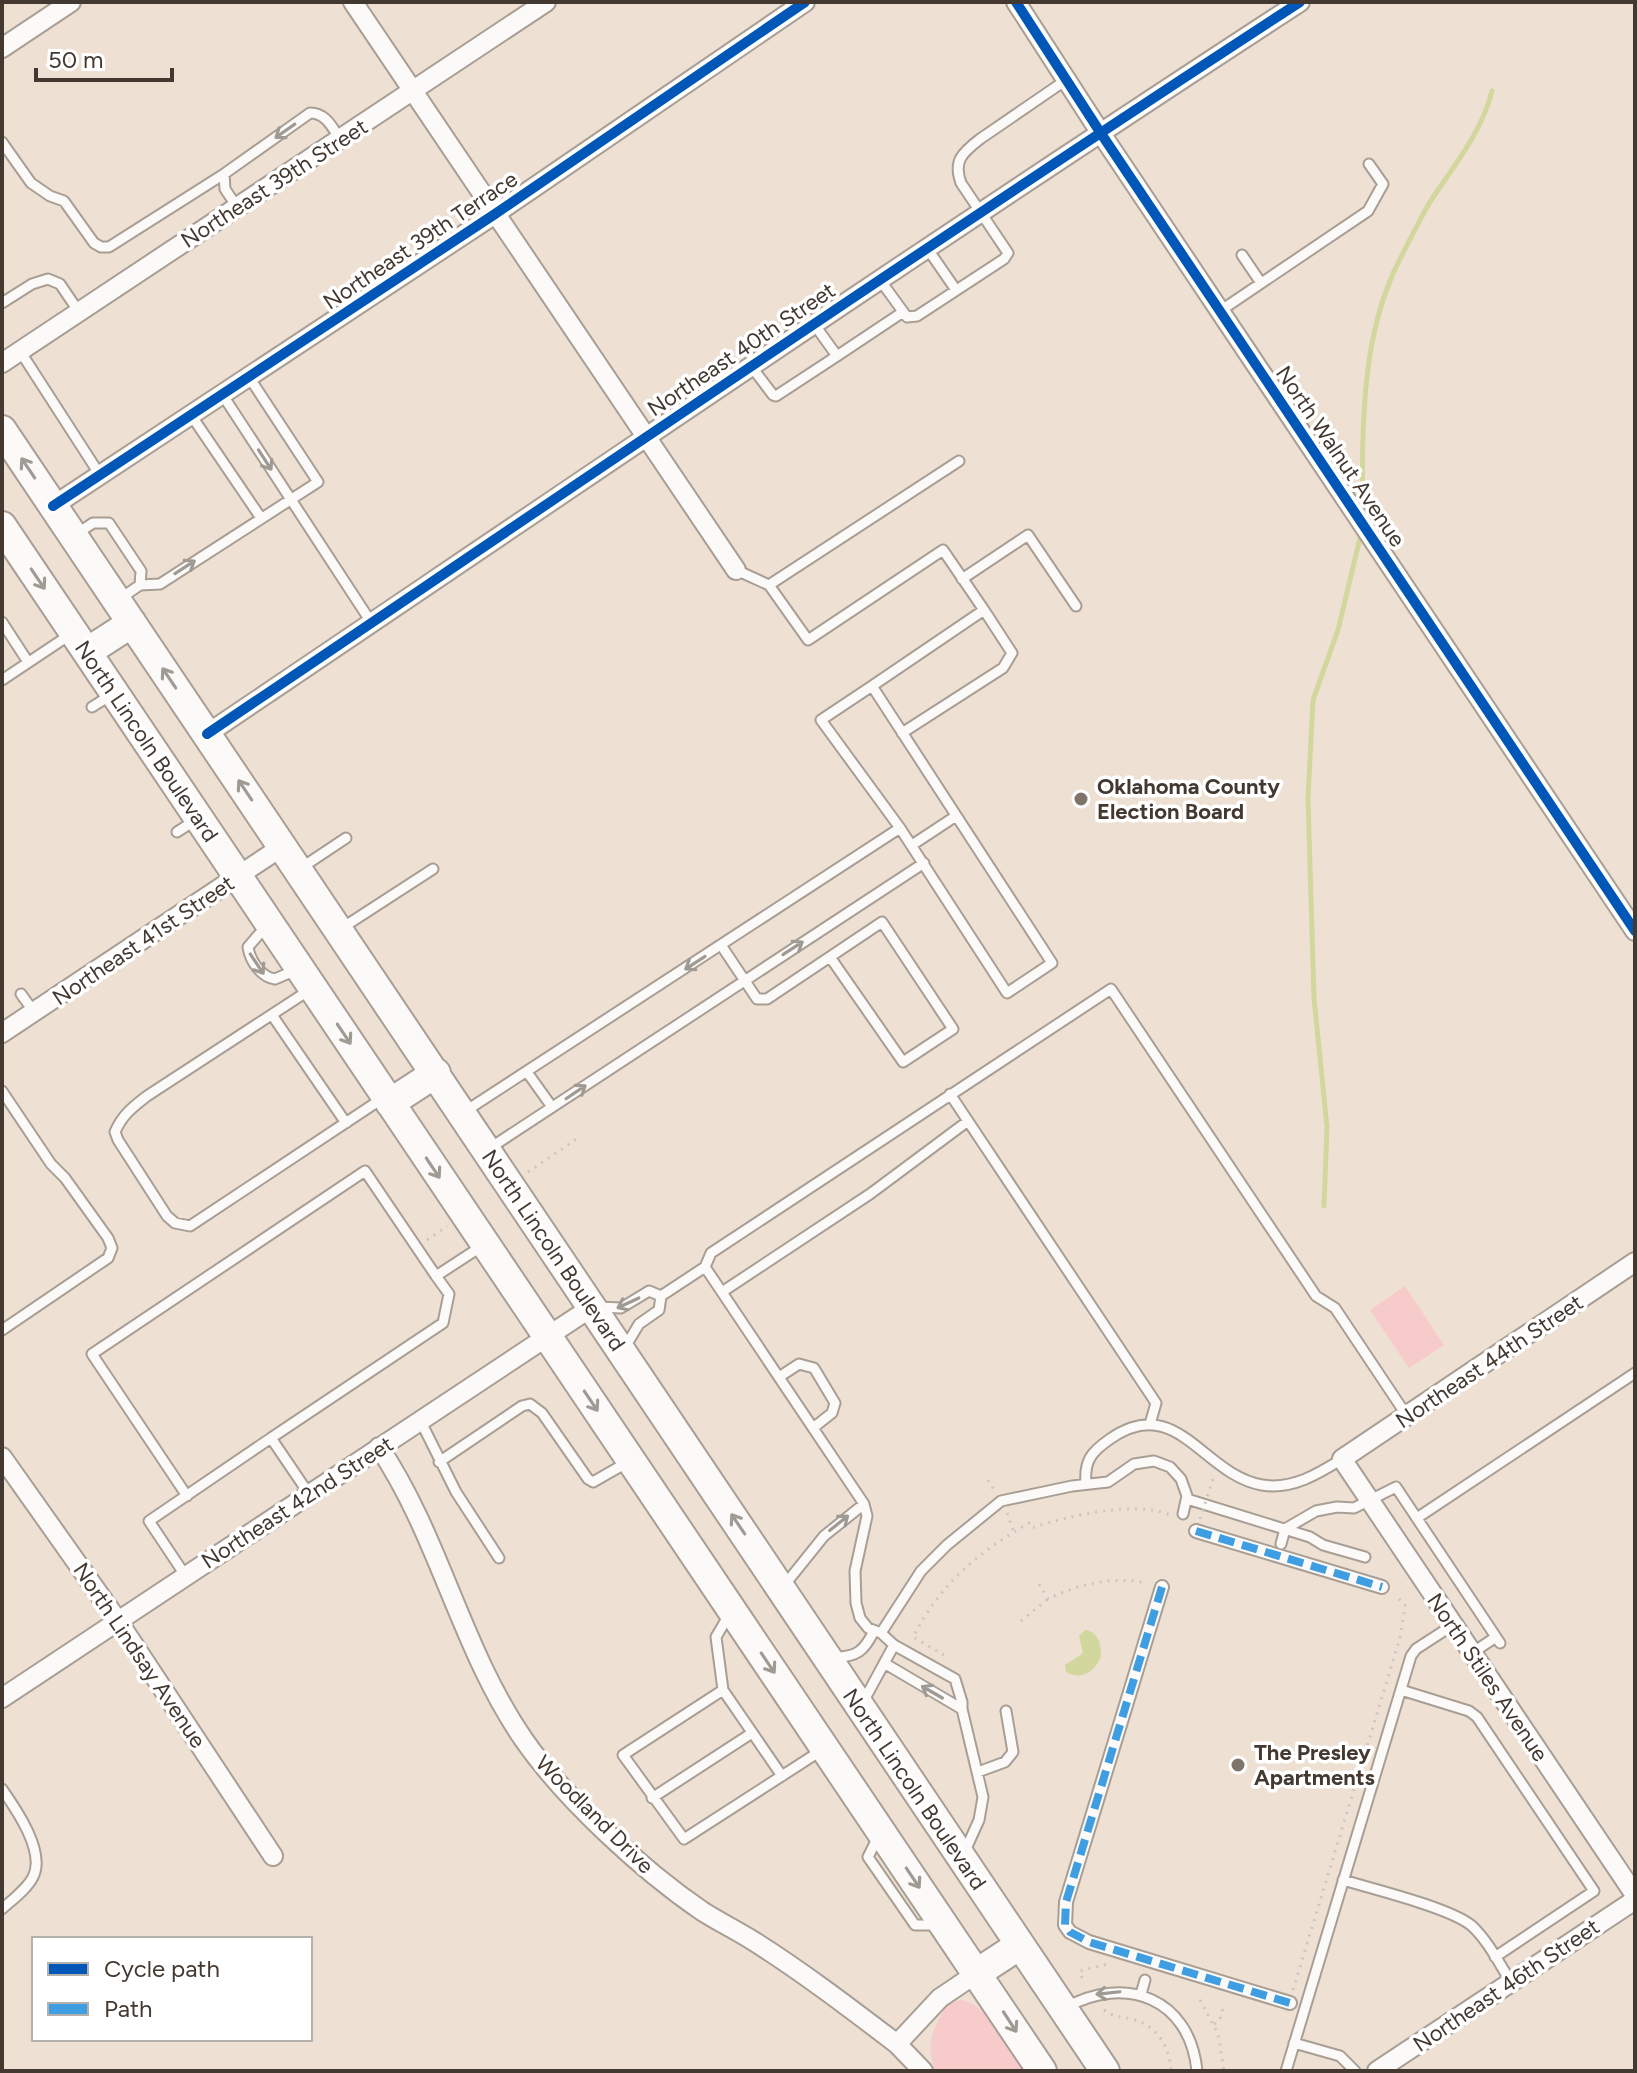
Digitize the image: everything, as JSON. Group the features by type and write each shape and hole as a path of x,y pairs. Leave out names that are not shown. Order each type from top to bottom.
{"main road":[{"name":"North Lincoln Boulevard","path":"2,430 73,536 130,603 207,734 1105,2071"},
{"name":"North Lincoln Boulevard","path":"2,526 80,642 103,700 188,825 238,877 269,922 1042,2071"},
{"path":"80,642 130,603"},
{"path":"388,1100 436,1073"},
{"path":"977,1973 1020,1945"}],"street":[{"path":"2,48 71,2"},
{"path":"353,2 736,570"},
{"name":"Northeast 39th Street","path":"2,363 546,2"},
{"name":"Northeast 39th Terrace","path":"53,506 495,214 805,2"},
{"name":"North Walnut Avenue","path":"1016,2 1635,931"},
{"name":"Northeast 40th Street","path":"207,734 1100,132 1300,2"},
{"name":"Northeast 41st Street","path":"2,1033 238,877 291,858"},
{"name":"Northeast 44th Street","path":"1342,1459 1635,1262"},
{"name":"Northeast 42nd Street","path":"2,1698 592,1307"},
{"name":"Woodland Drive","path":"379,1447 405,1490 451,1601 491,1685 525,1742 555,1778 643,1865 702,1911 808,1978 897,2044 923,2071"},
{"name":"North Lindsay Avenue","path":"2,1457 118,1621 273,1856"},
{"name":"North Stiles Avenue","path":"1342,1459 1635,1897"},
{"path":"1198,1525 1382,1587"},
{"path":"1162,1587 1066,1902 1065,1925 1070,1932 1089,1942 1290,2003"},
{"name":"Northeast 46th Street","path":"1377,2071 1635,1897"},
{"path":"897,2044 940,1998 977,1973"}],"lane":[{"path":"880,280 907,317 917,316 1004,259 1008,253 961,183 956,171 959,160 980,139 1066,80"},
{"path":"2,142 31,183 70,207 94,243 109,247 224,174 310,113 325,117 340,139"},
{"path":"1220,311 1368,211 1383,184 1369,164"},
{"path":"224,174 225,189 237,208"},
{"path":"927,248 956,290"},
{"path":"1242,255 1261,283"},
{"path":"2,303 32,284 48,279 60,284 79,312"},
{"path":"751,366 776,396 903,312"},
{"path":"814,324 837,356"},
{"path":"20,351 100,475"},
{"path":"130,603 318,482 249,377"},
{"path":"222,394 371,622"},
{"path":"191,415 261,518"},
{"path":"769,585 959,461"},
{"path":"962,579 1028,535 1076,606"},
{"path":"736,570 769,585 808,640 943,550 1012,653 1003,668 902,733"},
{"path":"872,686 1052,963 1007,993 912,845 821,720 984,610"},
{"path":"2,622 28,662"},
{"path":"2,680 28,662 80,642"},
{"path":"912,845 956,816"},
{"path":"463,1113 900,828"},
{"path":"291,858 346,838"},
{"path":"488,1150 924,863"},
{"path":"339,930 433,869"},
{"path":"721,945 757,999 767,999 882,922 953,1029 903,1062 830,957"},
{"path":"306,978 272,1015 147,1096 119,1122 115,1132 118,1140 167,1216 175,1223 190,1226 346,1123 388,1100"},
{"path":"622,1352 639,1324 659,1310 661,1296 705,1267 711,1253 1111,989 1316,1296 1335,1308 1407,1416"},
{"path":"21,994 34,1012"},
{"path":"272,1015 346,1123"},
{"path":"527,1072 552,1107"},
{"path":"2,1092 51,1164 65,1178 108,1238 112,1248 108,1258 2,1330"},
{"path":"950,1094 1156,1403 1150,1424"},
{"path":"722,1292 870,1194 968,1121"},
{"path":"185,1575 149,1521 187,1496 271,1438 443,1323 449,1294 365,1171 92,1354 187,1496"},
{"path":"436,1276 485,1244"},
{"path":"705,1267 864,1504 867,1516 857,1551 854,1585 860,1618 865,1626 894,1645 955,1679 982,1787 982,1808 962,1858"},
{"path":"592,1307 621,1308 649,1291 661,1296"},
{"path":"779,1377 799,1364 814,1368 835,1403 832,1413 813,1428"},
{"path":"1417,1518 1635,1373"},
{"path":"439,1462 522,1406 530,1404 542,1413 593,1482 631,1460"},
{"path":"420,1420 439,1462 499,1558"},
{"path":"1086,1484 1086,1463 1097,1448 1129,1428 1150,1424 1179,1433 1232,1474 1259,1484 1292,1484 1342,1459"},
{"path":"271,1438 309,1494"},
{"path":"827,1657 850,1657 860,1653 921,1571 995,1505 1011,1498 1108,1482 1134,1464 1154,1461 1175,1472 1184,1487 1187,1499 1180,1517"},
{"path":"1281,1544 1285,1529 1316,1511 1354,1508 1396,1487 1498,1640 1472,1653"},
{"path":"1187,1499 1365,1557"},
{"path":"781,1589 824,1536 864,1504"},
{"path":"732,1610 716,1637 723,1690 782,1776"},
{"path":"1286,2071 1413,1652 1453,1625"},
{"path":"860,1707 894,1645"},
{"path":"884,1663 962,1709"},
{"path":"723,1690 623,1755 684,1839 825,1748"},
{"path":"1401,1690 1474,1713 1594,1891 1495,1957"},
{"path":"978,1772 1005,1762 1013,1752 1006,1711"},
{"path":"652,1798 752,1733"},
{"path":"2,1789 18,1812 38,1862 33,1878 2,1909"},
{"path":"1343,1880 1461,1919 1475,1930 1511,1982"},
{"path":"1141,1994 1145,1980"},
{"path":"1064,2009 1092,1995 1116,1991 1141,1994 1155,2000 1179,2021 1194,2048 1197,2071"},
{"path":"1294,2043 1345,2058 1355,2071"}],"path":[{"path":"525,1174 578,1138"},
{"path":"1198,1525 1213,1479"},
{"path":"988,1480 996,1493"},
{"path":"913,1637 933,1603 955,1575 981,1553 1029,1523 1032,1528 1059,1519 1143,1509 1180,1517"},
{"path":"1006,1510 1014,1534"},
{"path":"1021,1621 1048,1599 1087,1584 1117,1585 1139,1581 1162,1587"},
{"path":"1039,1584 1048,1599"},
{"path":"1290,2003 1400,1638 1405,1605 1382,1587"},
{"path":"1092,1956 1094,1966"},
{"path":"1082,1978 1080,1971 1115,1964"},
{"path":"1092,1995 1099,2006 1114,2017 1143,2023 1158,2035 1168,2051 1171,2071"},
{"path":"1200,2000 1214,2024 1222,2047 1224,2071"},
{"path":"1214,2024 1220,2019 1224,2004"}],"shaded area":[{"path":"1405,1286 1444,1345 1409,1368 1370,1310"},
{"path":"1085,1630 1096,1635 1101,1655 1092,1670 1082,1675 1072,1675 1066,1672 1065,1665 1083,1653 1079,1636"},
{"path":"960,2000 979,2008 987,2017 1023,2071 935,2071 931,2052 934,2029 947,2004"}],"waterway":[{"path":"1362,512 1366,384 1370,352 1386,290 1426,209 1474,135 1492,91"},
{"path":"1324,1206 1327,1127 1314,998 1308,798 1313,700 1338,630 1361,534"}],"marked path":[{"path":"1196,1531 1382,1587"},
{"path":"1162,1587 1066,1902 1065,1925 1070,1932 1089,1942 1290,2003"}],"cycle path":[{"path":"53,506 495,214 805,2"},
{"path":"1016,2 1635,931"},
{"path":"207,734 889,274 1300,2"}],"place":[{"name":"Oklahoma County Election Board","path":"1081,799"},
{"name":"The Presley Apartments","path":"1238,1765"}]}
